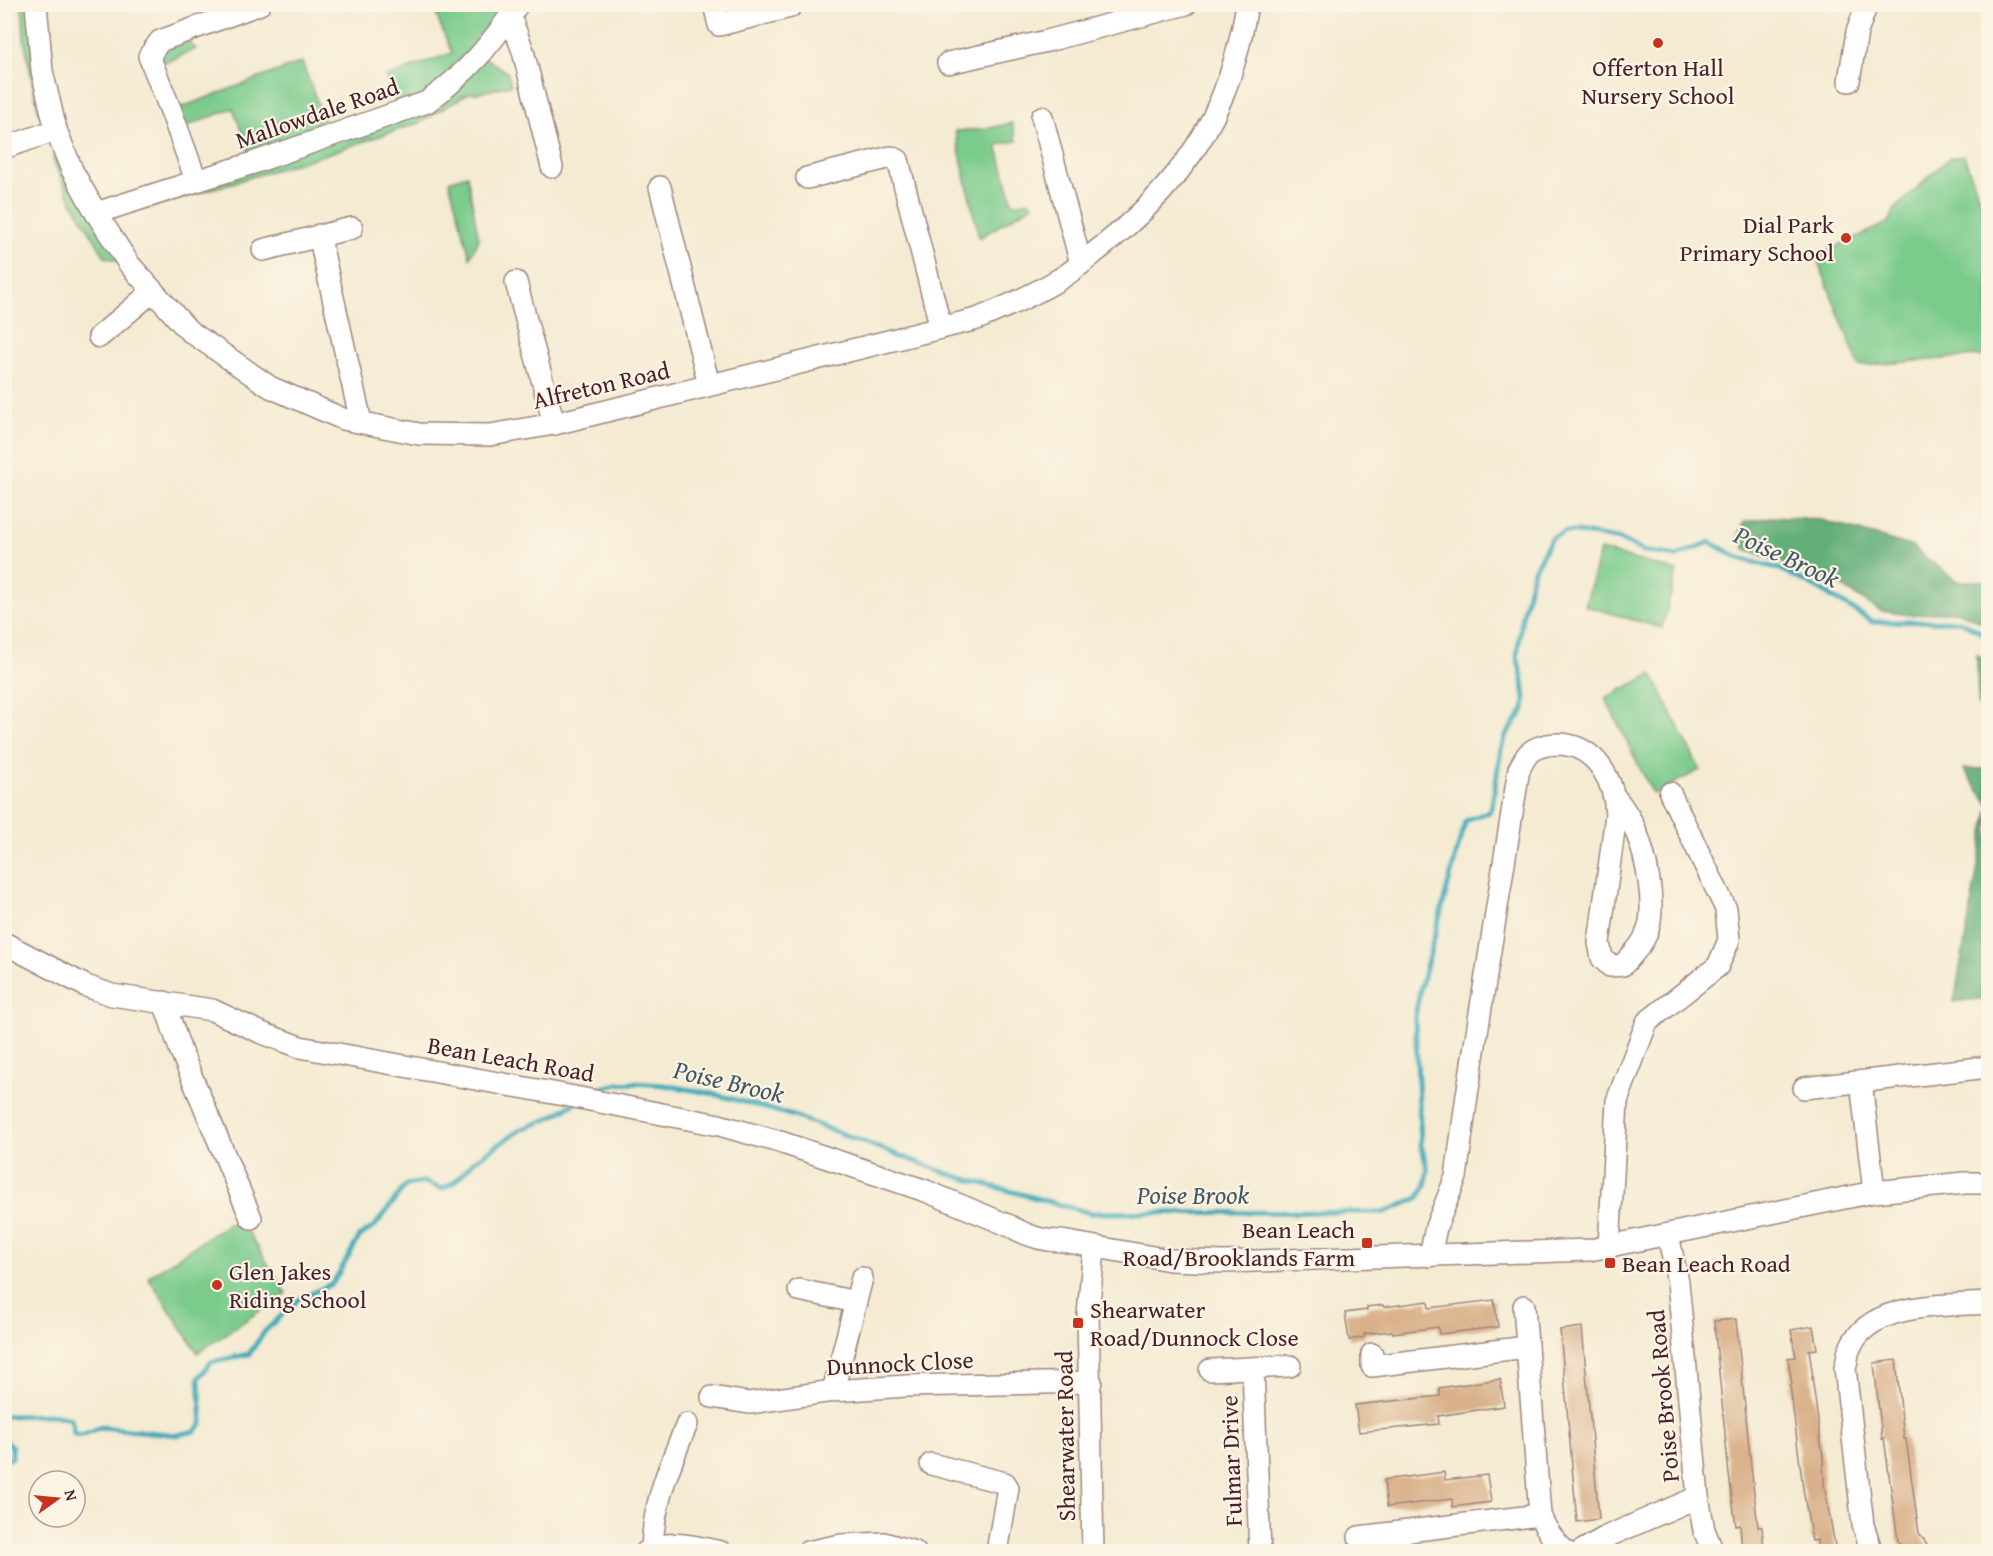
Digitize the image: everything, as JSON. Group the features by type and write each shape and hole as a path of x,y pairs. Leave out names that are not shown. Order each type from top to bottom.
{"street":[{"name":"Alfreton Road","path":"36,4 42,71 56,130 72,170 129,264 188,330 270,387 343,419 419,434 490,435 554,424 977,319 1012,304 1063,277 1143,212 1165,189 1189,158 1209,126 1222,97 1242,34 1247,4"},
{"path":"196,180 148,56 160,41 260,4"},
{"path":"714,4 719,25 790,7"},
{"path":"1850,81 1857,32 1867,4"},
{"path":"948,63 1047,40 1174,6"},
{"path":"514,10 552,166"},
{"name":"Mallowdale Road","path":"96,213 253,163 427,102 450,86 481,56 514,10"},
{"path":"1042,117 1081,264"},
{"path":"4,148 56,130"},
{"path":"807,178 891,157 898,160 941,328"},
{"path":"660,187 709,385"},
{"path":"263,250 352,228"},
{"path":"319,235 361,422"},
{"path":"516,282 554,424"},
{"path":"99,337 153,291"},
{"path":"1430,1256 1436,1227 1456,1177 1519,769 1530,753 1548,744 1572,745 1587,752 1603,768 1615,797 1626,813 1641,847 1650,890 1650,914 1647,933 1636,951 1623,964 1610,966 1602,958 1599,943 1616,815 1615,797"},
{"path":"1609,1248 1617,1101 1643,1032 1647,1022 1718,966 1729,940 1726,909 1670,793"},
{"name":"Bean Leach Road","path":"4,944 86,986 112,995 212,1010 262,1033 300,1047 719,1125 780,1142 926,1191 1010,1226 1037,1230 1062,1241 1094,1248 1170,1260 1223,1262 1590,1250 1609,1248 1874,1192 1965,1183 1989,1183"},
{"path":"164,1002 180,1048 251,1218"},
{"path":"1804,1088 1989,1067"},
{"path":"1861,1082 1874,1192"},
{"name":"Poise Brook Road","path":"1668,1234 1678,1282 1698,1497 1704,1530 1713,1551"},
{"name":"Shearwater Road","path":"1093,1551 1088,1315 1094,1248"},
{"path":"833,1391 862,1278"},
{"path":"800,1290 856,1302"},
{"path":"1872,1551 1862,1514 1845,1368 1848,1351 1856,1338 1867,1328 1898,1311 1918,1307 1989,1303"},
{"path":"1524,1306 1540,1515 1554,1542 1566,1551"},
{"path":"1372,1366 1527,1347"},
{"name":"Fulmar Drive","path":"1210,1370 1290,1365"},
{"name":"Fulmar Drive","path":"1253,1368 1260,1551"},
{"name":"Dunnock Close","path":"712,1397 750,1403 833,1391 906,1386 1091,1382"},
{"path":"649,1550 664,1478 687,1424"},
{"path":"931,1464 1005,1483 1008,1488 1007,1499 996,1551"},
{"path":"1580,1551 1606,1537 1698,1497"},
{"path":"1359,1537 1540,1515"},
{"path":"807,1551 841,1545 884,1543 915,1551"},
{"path":"649,1550 660,1545 677,1544 721,1551"}],"green space":[{"path":"22,5 36,5 42,71 96,213 129,264 105,257 71,200 53,160 56,130 39,114 24,40"},
{"path":"474,5 535,5 510,16 482,56 508,73 511,85 479,93 469,93 421,122 330,153 147,209 96,213 253,163 233,108 178,130 171,111 302,62 330,135 401,112 386,77 452,53 436,15"},
{"path":"180,33 196,49 167,62 149,56"},
{"path":"1012,123 1017,141 997,145 1013,204 1030,201 1033,205 979,238 955,131 986,129"},
{"path":"1964,155 1988,223 1988,355 1859,366 1816,256 1889,222 1895,209 1949,158"},
{"path":"467,175 479,240 470,257 449,181"},
{"path":"1771,517 1821,520 1911,546 1957,581 1988,581 1988,625 1957,611 1909,615 1880,611 1835,582 1745,549 1739,536 1744,522"},
{"path":"1600,550 1677,571 1662,628 1585,606"},
{"path":"1977,655 1988,661 1988,717 1978,705"},
{"path":"1652,674 1700,770 1653,794 1605,698"},
{"path":"1963,769 1988,769 1988,803"},
{"path":"1988,810 1988,998 1954,1002"},
{"name":"Glen Jakes Riding School","path":"228,1224 244,1225 286,1293 198,1353 148,1277"}],"building":[{"path":"1494,1300 1498,1327 1439,1334 1438,1327 1393,1333 1392,1331 1364,1334 1365,1337 1349,1340 1345,1313 1367,1310 1367,1307 1428,1301 1429,1308"},
{"path":"1736,1319 1758,1527 1762,1527 1764,1549 1742,1551 1740,1525 1736,1526 1729,1475 1714,1321"},
{"path":"1813,1326 1817,1349 1809,1350 1823,1457 1824,1484 1836,1551 1818,1551 1817,1540 1812,1541 1790,1385 1792,1385 1788,1358 1796,1357 1791,1330"},
{"path":"1582,1327 1599,1519 1577,1522 1560,1330"},
{"path":"1896,1360 1904,1439 1906,1439 1919,1533 1932,1551 1905,1551 1898,1541 1884,1438 1882,1439 1874,1363"},
{"path":"1500,1379 1504,1406 1438,1416 1439,1424 1359,1432 1355,1405 1440,1396 1439,1388"},
{"path":"1444,1472 1445,1480 1487,1475 1491,1502 1453,1507 1452,1499 1387,1507 1384,1480"}],"waterway":[{"name":"Poise Brook","path":"592,1093 618,1084 634,1083 664,1085 714,1094 794,1116 952,1175 1090,1213 1385,1212 1418,1198 1425,1187 1428,1170 1421,1145 1415,1017 1420,990 1465,822 1489,812 1501,749 1506,735 1524,710 1523,680 1517,656 1522,617 1533,572 1551,538 1564,532 1578,532 1621,540 1643,551 1677,556 1710,542 1739,558 1780,569 1819,589 1873,622 1960,621 1988,636"},
{"name":"Poise Brook","path":"4,1416 53,1415 71,1419 74,1434 82,1435 101,1427 177,1435 195,1431 202,1424 199,1378 211,1362 249,1354 265,1331 298,1300 333,1283 360,1236 375,1226 406,1185 424,1182 442,1189 455,1182 474,1161 520,1130 548,1119 574,1104"},
{"name":"Poise Brook","path":"4,1441 12,1446 12,1458 4,1461"}],"place":[{"name":"Offerton Hall Nursery School","path":"1658,43"},
{"name":"Dial Park Primary School","path":"1846,238"},
{"name":"Bean Leach Road/Brooklands Farm","path":"1367,1243"},
{"name":"Bean Leach Road","path":"1610,1263"},
{"name":"Glen Jakes Riding School","path":"217,1285"},
{"name":"Shearwater Road/Dunnock Close","path":"1078,1323"}]}
